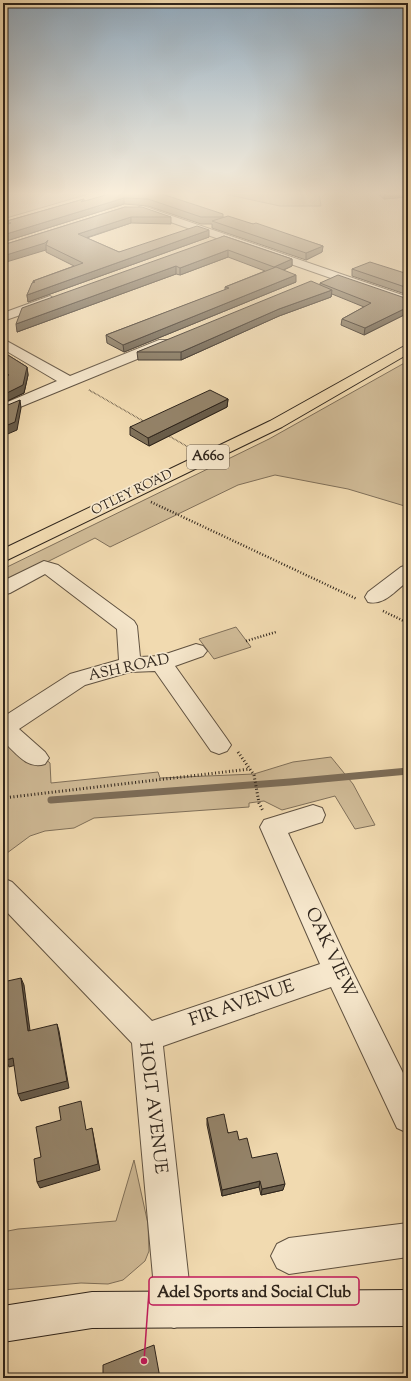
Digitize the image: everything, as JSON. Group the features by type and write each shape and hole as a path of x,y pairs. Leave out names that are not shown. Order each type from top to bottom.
{"highway":[{"name":"OTLEY ROAD","path":"3,556 281,421 408,348"}],"street":[{"path":"283,257 408,301"},
{"path":"308,283 330,274"},
{"path":"3,317 62,296"},
{"path":"3,409 175,338"},
{"path":"3,343 70,381"},
{"path":"3,589 44,567 51,569 127,626 130,665"},
{"path":"371,602 408,571"},
{"name":"ASH ROAD","path":"37,758 3,728 78,679 130,665 162,663 196,651"},
{"path":"162,663 219,745"},
{"name":"OAK VIEW","path":"313,815 272,827 338,971 408,1117"},
{"name":"HOLT AVENUE","path":"8,903 147,1037 174,1310"},
{"name":"FIR AVENUE","path":"147,1037 338,971"},
{"path":"289,1256 408,1240"},
{"path":"3,1324 92,1310 408,1308"}],"path":[{"path":"70,381 146,423"},
{"path":"166,434 206,457"},
{"path":"133,492 371,602 408,623"},
{"path":"246,641 276,632"},
{"path":"3,798 250,769"},
{"path":"254,775 259,803"}],"shaded area":[{"path":"408,361 408,507 348,489 275,475 238,485 110,547 95,538 3,584 3,569 269,439"},
{"path":"236,627 251,647 214,659 199,639"},
{"path":"15,733 50,763 51,783 158,772 160,778 254,774 293,762 331,757 353,784 375,825 355,829 335,796 282,810 264,801 249,803 249,807 94,818 74,828 45,831 30,836 3,856 3,740"},
{"path":"134,1160 148,1224 149,1251 145,1261 123,1280 108,1284 81,1283 3,1290 3,1232 18,1229 116,1221"}],"building":[{"path":"72,257 132,257 27,295 32,283 35,282 33,281 83,263"},
{"path":"164,257 208,257 180,268 176,266 16,324 22,308"},
{"path":"248,257 287,257 292,259 274,267"},
{"path":"370,262 408,274 408,288 352,269"},
{"path":"276,267 296,275 123,345 106,335 229,288 225,287"},
{"path":"338,275 408,299 408,307 365,328 342,319 371,303 320,283"},
{"path":"311,281 332,290 279,309 181,352 137,352"},
{"path":"3,352 27,367 23,385 3,395 3,377 9,375 3,371"},
{"path":"210,390 228,399 148,438 130,427"},
{"path":"20,400 15,422 3,427 3,407"},
{"path":"3,966 5,978 3,978"},
{"path":"21,978 28,1031 57,1024 67,1081 18,1094 13,1058 6,1060 3,1034 3,982"},
{"path":"81,1101 86,1130 92,1128 98,1164 37,1182 34,1159 41,1157 36,1127 61,1120 59,1107"},
{"path":"224,1114 228,1133 237,1131 239,1140 247,1138 252,1158 277,1153 285,1184 262,1189 260,1181 222,1190 207,1118"},
{"path":"154,1345 160,1378 103,1378 103,1365"}],"waterway":[{"path":"51,800 290,782 408,771"}],"place":[{"name":"Adel Sports and Social Club","path":"144,1361"}]}
